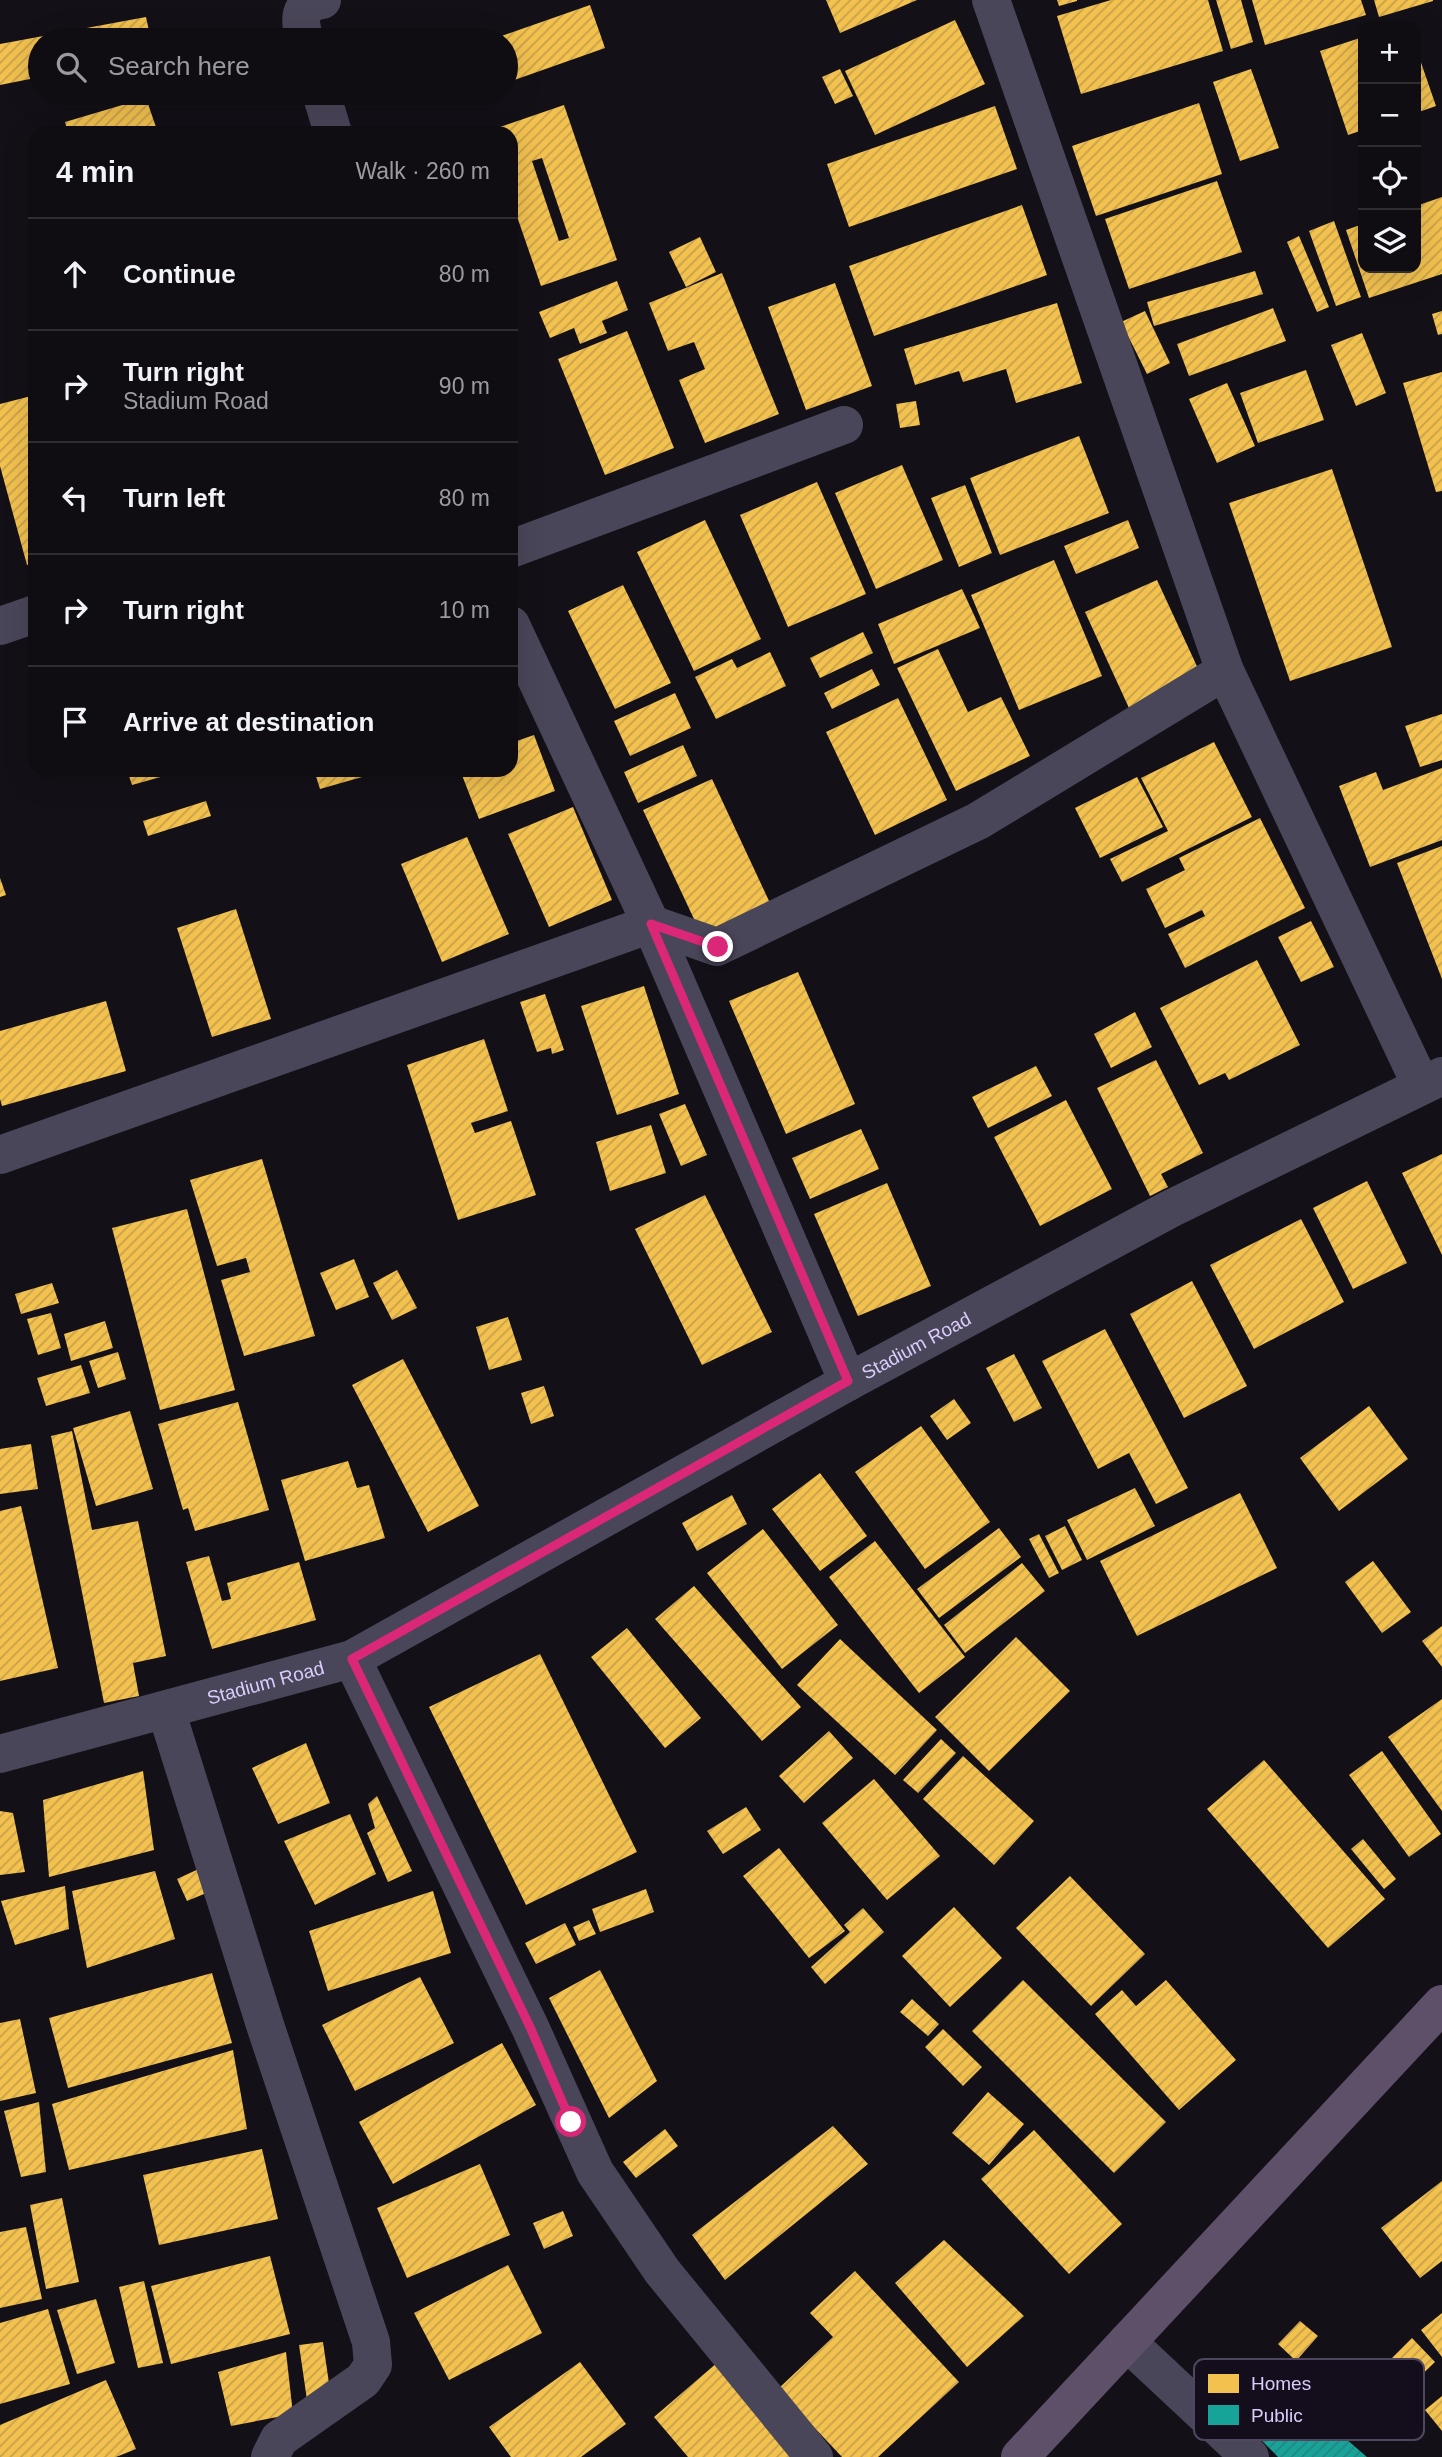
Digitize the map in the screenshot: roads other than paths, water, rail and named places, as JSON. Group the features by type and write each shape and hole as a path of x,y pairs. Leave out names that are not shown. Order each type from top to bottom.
{"main road":[{"path":"1026,2454 1442,2004"}],"street":[{"path":"300,28 302,10 313,1 322,0"},
{"path":"992,0 1225,671 1432,1080"},
{"path":"325,105 331,126"},
{"path":"518,546 844,425"},
{"path":"0,626 28,616"},
{"path":"518,640 651,924 848,1381"},
{"path":"0,1155 651,924 718,947 978,821 1225,671"},
{"name":"Stadium Road","path":"0,1754 352,1659 848,1381 1170,1209 1432,1080"},
{"path":"352,1659 530,2027 595,2172 662,2271 814,2457"},
{"path":"166,1710 266,2028 371,2343 373,2365 363,2380 279,2439 270,2457"},
{"path":"1127,2342 1194,2405"},
{"path":"1232,2440 1250,2457"}]}
